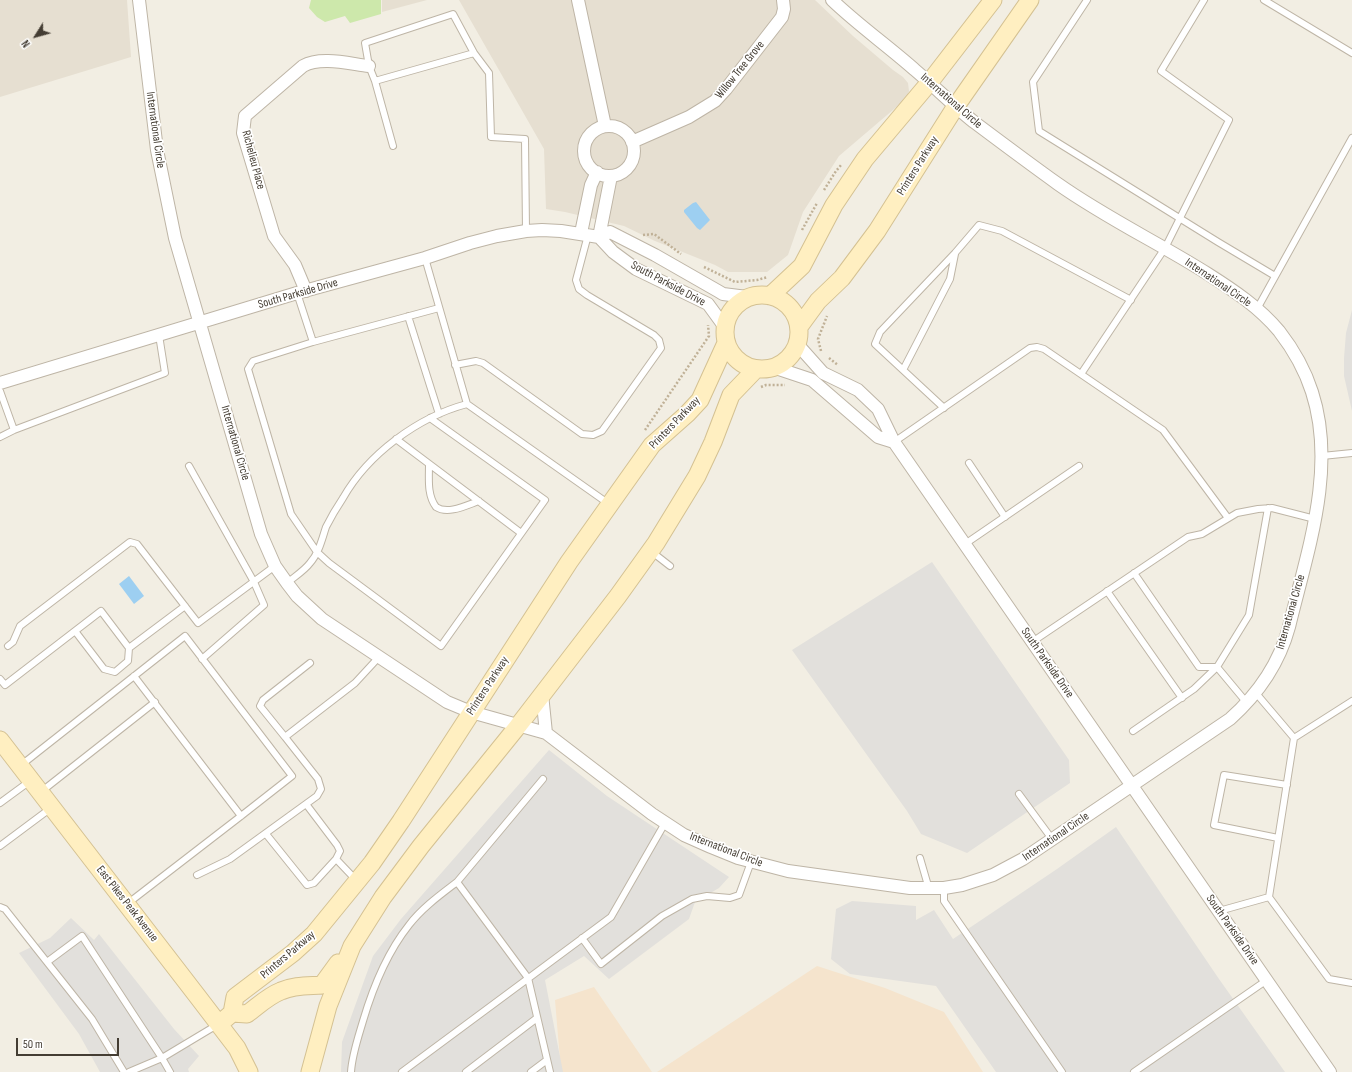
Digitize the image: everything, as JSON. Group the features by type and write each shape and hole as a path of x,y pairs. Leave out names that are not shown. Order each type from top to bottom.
{"main road":[{"path":"747,297 732,309 724,326 726,343 734,357 747,367 761,370 776,368 786,361 798,345 800,327 795,313 781,300 770,296 802,266 834,205 865,160 929,83 993,0"},
{"name":"Printers Parkway","path":"800,327 818,301 842,278 877,231 956,106 1030,0"},
{"name":"South Parkside Drive","path":"747,297 765,294 770,296"},
{"name":"Printers Parkway","path":"726,343 700,400 652,446 550,590 401,822 372,864 314,934 293,953 235,997 232,1013 247,1014 264,1000 282,990 322,984 352,946 383,898 421,846 518,726 650,552 697,476 713,442 731,395 756,369"},
{"name":"East Pikes Peak Avenue","path":"0,740 237,1048 249,1072"},
{"name":"Printers Parkway","path":"310,1072 328,1006 352,946"},
{"path":"218,1024 232,1013"}],"street":[{"name":"International Circle","path":"139,0 142,34 160,167 175,238 261,534 275,566 297,596 322,619 447,702 471,712 546,733 652,814 684,835 751,862 788,871 910,888 944,888 977,881 1008,868 1230,718 1247,703 1268,676 1285,641 1315,519 1321,486 1322,456 1320,429 1313,394 1306,376 1278,331 1257,309 1236,292 1165,248 1112,218 1066,189 1018,155 956,106 832,0"},
{"path":"578,0 605,126"},
{"name":"Willow Tree Grove","path":"632,142 689,117 715,101 782,17 784,9 783,0"},
{"name":"Richelieu Place","path":"302,292 295,265 274,236 243,133 245,116 308,63 318,61 369,66"},
{"path":"605,126 614,126 626,132 632,142 634,151 632,160 620,173 611,176 597,172 590,167 586,160 584,152 585,142 588,136 597,129 605,126"},
{"path":"589,235 591,185 597,172"},
{"path":"589,235 611,176"},
{"name":"South Parkside Drive","path":"0,383 302,292 425,258 490,238 526,231 542,230 589,235 610,232 655,254 723,294 747,297"},
{"name":"South Parkside Drive","path":"589,235 636,269 708,304 724,326"},
{"name":"South Parkside Drive","path":"798,345 823,373 858,390 878,409 894,442 1330,1072"},
{"path":"776,368 812,380 878,437 894,442"},
{"path":"542,694 546,733"}],"lane":[{"path":"1087,0 1033,82 1039,132 1275,276"},
{"path":"1081,374 1165,248 1229,120 1161,71 1204,0"},
{"path":"1264,0 1352,53"},
{"path":"393,146 375,81 369,66 365,43 453,14 474,53 488,73 491,136 525,139 526,231"},
{"path":"375,81 474,53"},
{"path":"1257,309 1352,138"},
{"path":"944,408 875,344 880,332 955,253 979,225 1002,231 1131,300"},
{"path":"455,365 476,361 483,363 582,434 593,435 602,431 661,348 659,340 654,334 579,289 576,280 589,235"},
{"path":"903,370 950,279 955,253"},
{"path":"425,258 467,404 611,504"},
{"path":"302,292 312,342"},
{"path":"430,418 545,500 441,646 329,563 317,552 290,514 248,369 253,361 312,342 439,308"},
{"path":"408,316 438,414"},
{"path":"0,437 14,430 165,373 159,335"},
{"path":"894,442 1030,348 1037,347 1044,349 1163,430 1228,518"},
{"path":"0,391 14,430"},
{"path":"287,583 310,564 317,552 327,525 351,485 377,456 396,439 430,418 452,408 467,404"},
{"path":"396,439 521,533"},
{"path":"1322,456 1352,453"},
{"path":"969,463 1005,517"},
{"path":"429,464 429,490 436,507 445,510 479,502"},
{"path":"190,466 254,582 264,605 202,659"},
{"path":"965,544 1079,466"},
{"path":"1133,731 1194,689 1217,668 1249,615 1268,508"},
{"path":"1032,642 1188,536 1202,534 1237,513 1268,508 1315,519"},
{"path":"8,646 13,642 20,626 130,542 137,544 198,623 275,566"},
{"path":"650,552 670,566"},
{"path":"1134,573 1199,667 1217,668 1247,703"},
{"path":"1107,591 1182,698"},
{"path":"129,648 184,606"},
{"path":"0,679 5,685 75,631 101,611 129,648 128,661 115,672 104,669 75,631"},
{"path":"20,766 184,636 202,659 292,776 127,904"},
{"path":"285,737 355,684 379,657"},
{"path":"197,875 230,859 317,796 321,789 318,779 260,706 263,700 310,663"},
{"path":"134,676 241,816"},
{"path":"1256,692 1294,738"},
{"path":"1352,701 1294,738 1269,897 1330,979 1352,983"},
{"path":"0,803 36,786 155,702"},
{"path":"1278,838 1214,825 1224,775 1286,786"},
{"path":"351,1072 355,1047 369,1000 384,963 409,925 433,901 457,882 543,779"},
{"path":"1019,794 1052,839"},
{"path":"266,834 307,885 314,883 336,859 340,851 306,804"},
{"path":"0,846 52,807"},
{"path":"402,1072 611,917 665,823"},
{"path":"920,858 929,889"},
{"path":"336,859 357,881"},
{"path":"582,938 601,964 662,916 692,899 707,896 730,898 739,895 751,862"},
{"path":"457,882 528,978 550,1072"},
{"path":"944,888 944,901 1062,1072"},
{"path":"1219,911 1269,897"},
{"path":"0,907 5,909 92,1019 124,1072"},
{"path":"47,962 82,936 170,1072"},
{"path":"1134,1072 1267,980"},
{"path":"466,1072 537,1018"},
{"path":"129,1072 162,1058 218,1024"},
{"path":"531,1072 547,1060"}],"path":[{"path":"822,194 836,171 849,156 865,160"},
{"path":"801,233 818,200"},
{"path":"620,237 654,234 684,256"},
{"path":"697,264 735,282 757,280 769,277"},
{"path":"824,354 820,350 818,339 828,312"},
{"path":"827,357 842,367"},
{"path":"755,390 766,385 792,386"}],"shaded area":[{"path":"0,0 127,0 131,57 0,97"},
{"path":"382,0 427,0 382,12"},
{"path":"459,0 815,0 853,36 903,77 908,83 909,91 907,98 839,156 803,212 788,255 767,272 728,272 624,226 546,209 544,149"},
{"path":"1352,310 1352,411 1344,376 1344,358 1346,333"},
{"path":"932,562 1069,760 1070,783 967,853 921,834 907,811 792,650"},
{"path":"549,750 607,796 729,877 719,888 695,902 689,919 609,979 584,956 545,980 563,1072 341,1072 342,1042 373,956 401,919"},
{"path":"1116,827 1219,979 1285,1072 996,1072 936,986 850,974 831,959 836,909 852,901 916,906 916,920 934,910 953,939 1057,869"},
{"path":"71,918 94,940 99,934 174,1029 199,1056 188,1069 189,1072 100,1072 79,1034 19,953 50,938"},
{"path":"817,966 885,988 944,1012 983,1072 657,1072"},
{"path":"594,987 652,1072 561,1072 555,1000"}],"green space":[{"path":"311,0 381,0 381,14 350,23 345,16 325,22 317,17 309,8"}],"water":[{"path":"696,202 710,220 700,230 684,212 684,210"},
{"path":"129,576 144,596 134,604 119,584"}]}
